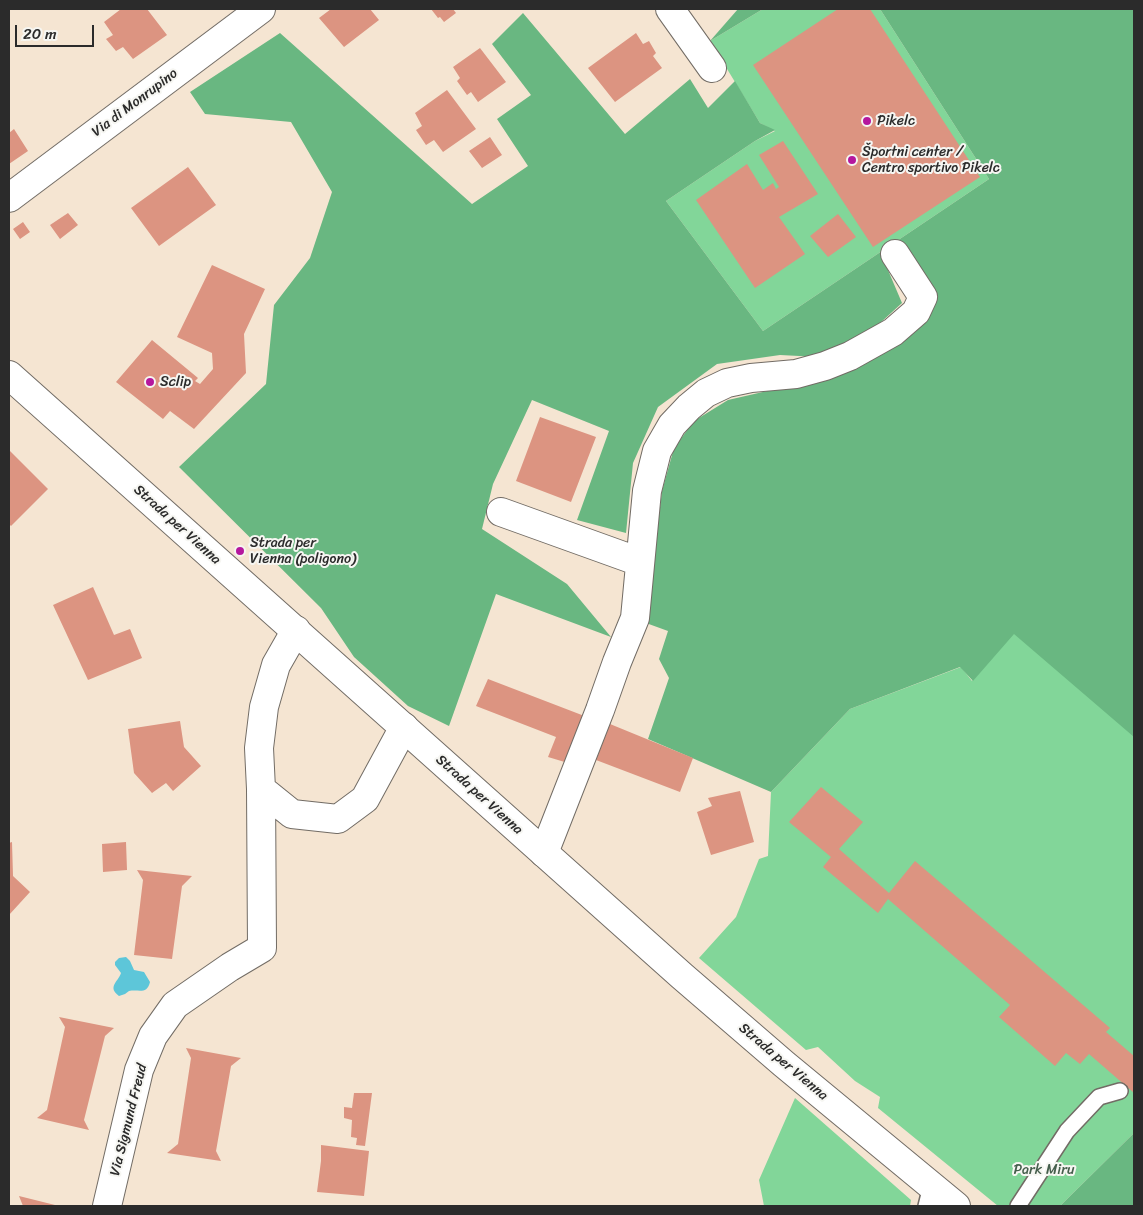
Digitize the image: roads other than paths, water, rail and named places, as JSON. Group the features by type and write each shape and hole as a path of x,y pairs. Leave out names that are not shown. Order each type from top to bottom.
{"street":[{"name":"Via di Monrupino","path":"9,198 261,9"},
{"path":"670,9 712,68"},
{"path":"544,853 635,618 647,491 657,450 672,425 706,393 727,383 751,378 796,374 825,366 850,356 892,332 916,312 923,297 895,254"},
{"name":"Strada per Vienna","path":"9,375 682,976 784,1064 929,1196 956,1206"},
{"path":"501,512 640,562"},
{"name":"Via Sigmund Freud","path":"107,1206 139,1070 153,1036 175,1005 230,967 262,948 259,748 264,707 276,665 296,630"},
{"path":"261,789 292,814 338,819 365,799 404,727"}],"lane":[{"path":"1018,1206 1067,1131 1099,1097 1120,1091"}],"water":[{"path":"126,957 134,970 144,972 150,982 145,990 129,991 119,996 114,990 114,984 121,973 115,962 119,958"}],"place":[{"name":"Pikelc","path":"867,121"},
{"name":"Športni center / Centro sportivo Pikelc","path":"852,160"},
{"name":"Sclip","path":"150,382"},
{"name":"Strada per Vienna (poligono)","path":"240,551"}],"park label":[{"name":"Park Miru","path":"1044,1170"}]}
